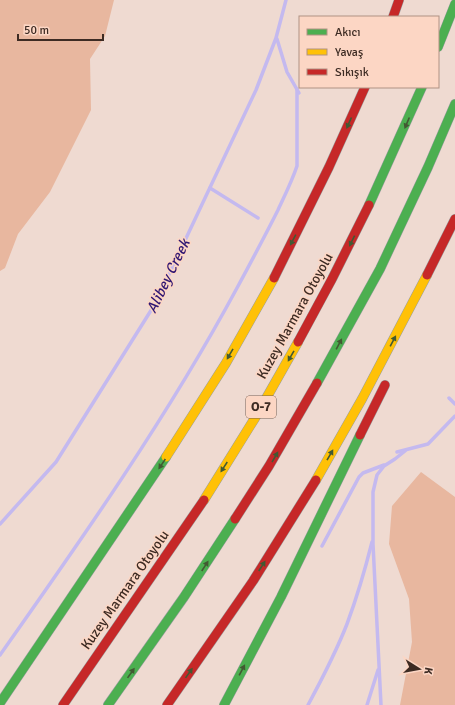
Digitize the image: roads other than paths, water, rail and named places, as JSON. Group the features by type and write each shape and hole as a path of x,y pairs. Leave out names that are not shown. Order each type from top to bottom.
{"highway":[{"path":"393,16 399,0"},
{"path":"439,44 455,4"},
{"path":"0,703 86,579 204,400 254,313 299,228 349,125 365,88"},
{"name":"Kuzey Marmara Otoyolu","path":"63,705 161,565 275,384 333,278 381,181 422,88"},
{"name":"O-7","path":"108,705 184,597 270,466 288,435 380,269 455,104"},
{"path":"167,705 220,630 302,504 395,339 455,220"},
{"path":"224,705 280,597 390,376"}],"waterway":[{"name":"Alibey Creek","path":"0,524 56,462 155,304 256,90 276,38 286,0"},
{"path":"277,39 287,72 299,93"},
{"path":"0,655 94,520 154,429 210,336 263,239 286,193 297,166 297,89"},
{"path":"210,188 258,218"},
{"path":"449,398 455,404"},
{"path":"397,452 428,444 455,416"},
{"path":"381,705 373,544 373,492 377,475 384,466 405,451"},
{"path":"322,546 359,477 363,473 384,465"},
{"path":"308,705 329,665 347,624 361,583 372,542"},
{"path":"367,705 378,670"}]}
